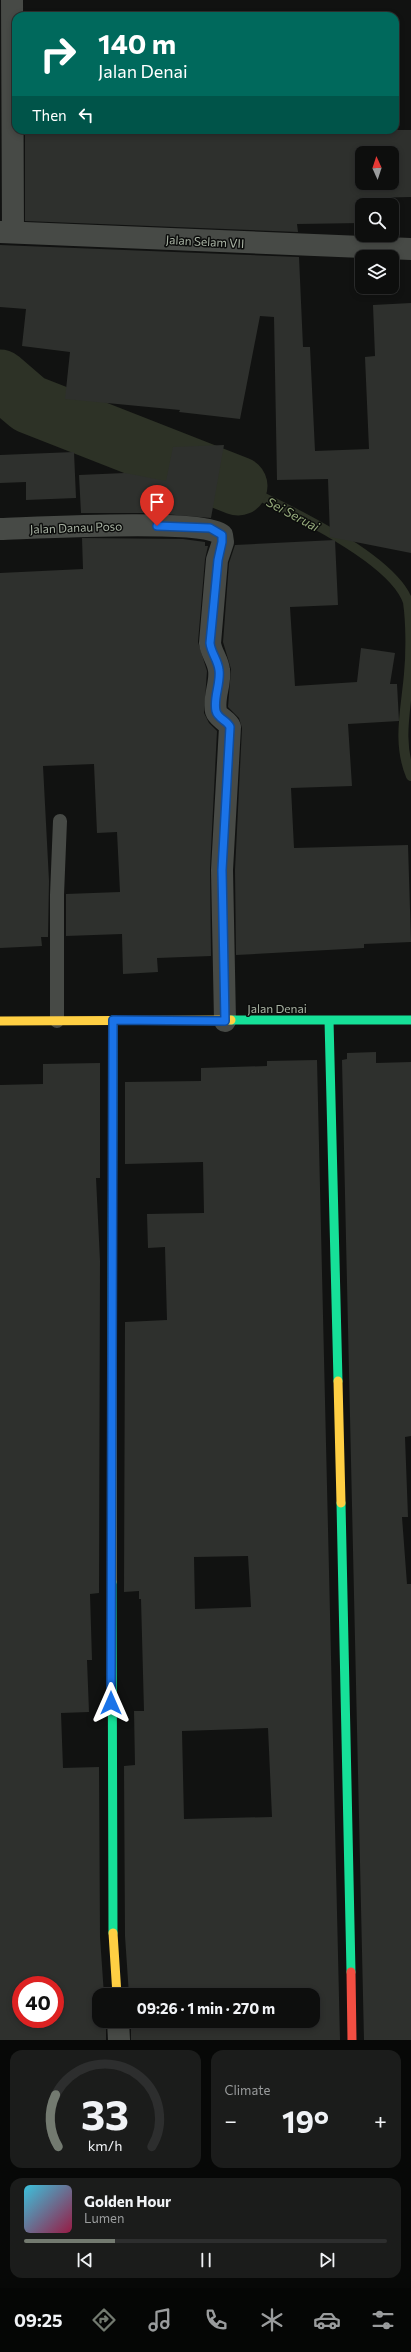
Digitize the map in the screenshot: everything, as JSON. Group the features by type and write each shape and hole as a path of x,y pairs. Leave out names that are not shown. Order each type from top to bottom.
{"street":[{"path":"7,232 12,0"},
{"name":"Jalan Selam VII","path":"7,232 411,249"},
{"name":"Jalan Danau Poso","path":"0,530 144,525 210,528 222,535 218,560 210,643 212,654 220,671 216,711 220,717 228,722 230,727 222,870 225,1021"},
{"path":"113,1020 111,1783 113,1937 116,1988"},
{"path":"328,1020 344,1642 352,2040"},
{"name":"Jalan Denai","path":"0,1021 411,1020"},
{"path":"118,2028 119,2040"}],"lane":[{"path":"58,1021 57,895 60,820"}],"building":[{"path":"399,130 411,130 411,197 355,198 355,223 297,224 298,232 25,221 25,134 399,134"},
{"path":"0,245 299,257 303,347 310,347 315,451 369,449 365,357 375,356 373,305 411,303 411,553 330,537 328,479 277,480 274,317 260,316 240,419 179,412 180,410 65,399 70,352 22,346 26,309 0,307"},
{"path":"224,445 211,518 153,513 81,513 79,475 125,473 166,481 173,447"},
{"path":"74,452 76,498 26,500 26,482 0,483 0,455"},
{"path":"82,538 183,539 205,542 205,546 208,546 205,559 198,642 207,671 204,713 209,723 217,731 210,869 211,956 157,958 158,972 123,974 122,934 66,936 66,894 120,892 117,832 97,833 94,764 43,766 49,881 48,937 41,937 42,946 0,948 0,573 83,569"},
{"path":"335,540 338,605 290,607 295,686 357,682 361,648 395,653 390,684 397,684 399,721 348,724 352,786 291,788 294,848 408,845 411,942 364,944 364,948 236,955 235,870 242,728 239,718 228,707 231,669 223,642 229,563 235,545"},
{"path":"376,1052 376,1063 411,1062 411,1436 405,1437 408,1517 402,1517 407,1584 411,1584 411,2040 364,2040 342,1060 347,1059 347,1053"},
{"path":"317,1060 340,2040 131,2040 131,2028 320,2028 320,1988 129,1988 125,1936 124,1766 135,1765 134,1711 144,1711 141,1599 139,1599 139,1591 124,1592 125,1322 167,1320 165,1247 148,1248 147,1214 204,1213 203,1162 125,1164 125,1082 201,1081 201,1068 267,1066 267,1061","holes":["248,1556 251,1607 195,1609 194,1557","268,1728 272,1817 184,1819 182,1731"]},
{"path":"100,1063 100,1178 96,1178 100,1261 99,1593 90,1594 92,1660 87,1660 89,1712 61,1713 63,1768 99,1767 100,1937 104,1988 92,1988 92,2028 106,2028 106,2040 0,2040 0,1085 43,1084 43,1064"}],"waterway":[{"name":"Sei Seruai","path":"0,379 29,404 238,486"},
{"name":"Sei Seruai","path":"238,486 306,519 333,534 381,568 398,585 408,602 410,619 410,666 403,738 404,751 411,776"}],"traffic: fast":[{"path":"112,1357 113,1020"},
{"path":"231,1020 411,1020"},
{"path":"329,1020 338,1381"},
{"path":"341,1503 351,1972"},
{"path":"112,1582 113,1933"}],"traffic: slow":[{"path":"0,1021 231,1020"},
{"path":"112,1357 112,1582"},
{"path":"338,1381 341,1503"},
{"path":"113,1933 117,1988"}],"traffic: jam":[{"path":"351,1972 352,2040"}],"route":[{"path":"111,1703 113,1020 225,1021 222,870 230,727 228,722 220,717 216,711 220,671 212,654 210,643 218,560 222,535 218,531 210,528 157,526"}]}
